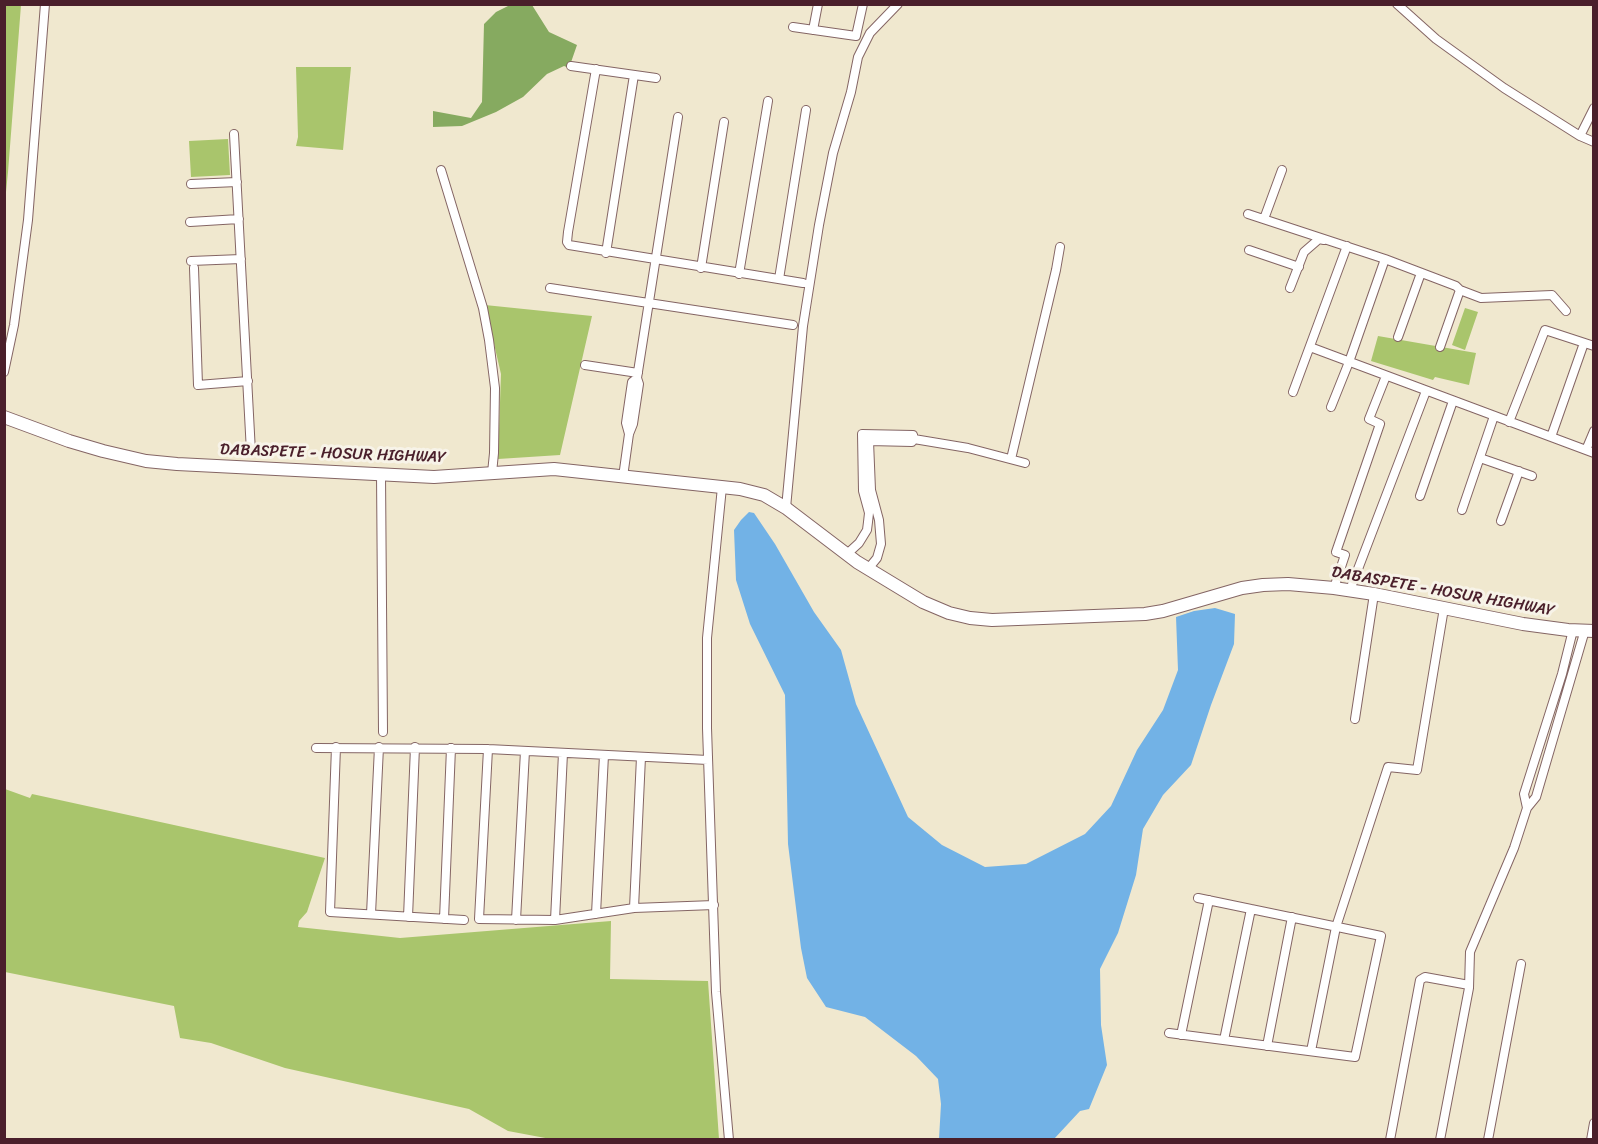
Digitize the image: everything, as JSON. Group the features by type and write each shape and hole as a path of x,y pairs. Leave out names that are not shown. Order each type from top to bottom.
{"highway":[{"name":"DABASPETE - HOSUR HIGHWAY","path":"4,417 69,441 146,461 434,477 554,469 740,489 764,495 786,508 868,569 923,602 970,618 992,620 1145,614 1242,588 1288,584 1350,590 1523,624 1584,630"}],"street":[{"path":"4,372 14,325 27,220 45,4"},
{"path":"813,30 818,4"},
{"path":"793,27 856,36 863,4"},
{"path":"786,508 803,326 833,153 851,92 858,57 870,33 898,4"},
{"path":"1397,4 1436,39 1469,64 1580,136 1593,142"},
{"path":"571,66 656,78"},
{"path":"596,69 567,242 569,245 606,253 803,284"},
{"path":"606,253 634,75"},
{"path":"739,274 768,100"},
{"path":"1580,136 1593,108"},
{"path":"779,279 806,110"},
{"path":"622,477 628,434 633,424 639,384 637,375 678,117"},
{"path":"701,268 724,122"},
{"path":"234,134 251,452"},
{"path":"441,170 483,308 489,340 495,388 492,473"},
{"path":"1264,219 1282,170"},
{"path":"191,184 237,182"},
{"path":"1248,214 1386,259 1482,298 1552,295 1566,311"},
{"path":"190,222 239,219"},
{"path":"1290,288 1304,252 1319,239 1330,241"},
{"path":"1293,392 1347,246"},
{"path":"1011,459 1060,247"},
{"path":"1249,250 1299,267"},
{"path":"241,259 192,264 198,385 248,381"},
{"path":"1331,407 1386,259"},
{"path":"1398,337 1421,273"},
{"path":"550,288 793,325"},
{"path":"1440,347 1460,290"},
{"path":"1509,422 1545,330 1589,344 1551,437"},
{"path":"1310,347 1590,452 1593,431"},
{"path":"585,365 637,375"},
{"path":"1334,588 1345,555 1336,552 1380,424 1370,419 1386,376"},
{"path":"1350,590 1426,391"},
{"path":"1420,496 1453,401"},
{"path":"1462,510 1494,416"},
{"path":"847,554 859,543 867,530 868,522 869,513 863,491 862,434 913,435 914,439"},
{"path":"868,569 877,558 881,544 879,520 872,490 869,441 912,442 914,439 968,448 1025,463"},
{"path":"1480,458 1532,476"},
{"path":"1502,522 1519,471"},
{"path":"381,474 383,732"},
{"path":"722,487 707,638 708,760 716,992 729,1140"},
{"path":"1355,719 1374,594"},
{"path":"1311,1051 1336,927 1388,767 1417,770 1444,608"},
{"path":"1440,1140 1469,985 1471,949 1514,848 1527,808 1524,794 1562,674 1584,630"},
{"path":"336,747 330,912 464,920"},
{"path":"371,914 379,747"},
{"path":"408,916 415,747"},
{"path":"316,748 488,749 708,760"},
{"path":"444,919 451,748"},
{"path":"488,749 479,919 555,920 634,908 714,905"},
{"path":"516,920 525,751"},
{"path":"555,920 564,753"},
{"path":"596,914 604,755"},
{"path":"634,908 641,757"},
{"path":"1169,1033 1355,1057 1381,936 1198,898"},
{"path":"1181,1035 1209,900"},
{"path":"1224,1040 1251,909"},
{"path":"1267,1046 1292,918"},
{"path":"1488,1140 1521,964"},
{"path":"1390,1140 1420,980 1425,976 1469,985"},
{"path":"1591,1140 1593,1123"}],"green space":[{"path":"5,4 21,5 5,202"},
{"path":"510,5 532,5 549,32 577,45 569,68 564,66 547,74 523,97 496,112 462,126 433,127 433,111 471,118 482,102 484,24 496,12"},
{"path":"296,67 351,67 343,150 296,146 298,137"},
{"path":"228,139 230,175 191,177 189,141"},
{"path":"485,305 592,316 560,455 498,459 501,374"},
{"path":"1465,308 1478,312 1465,350 1452,345"},
{"path":"1378,336 1476,353 1469,385 1435,377 1433,380 1371,361"},
{"path":"5,789 30,798 32,794 325,858 307,912 299,921 298,927 400,938 611,921 610,979 708,981 719,1139 556,1140 508,1131 469,1109 285,1068 211,1043 180,1038 174,1006 5,972"}],"water":[{"path":"749,512 754,513 775,544 814,612 841,650 856,704 908,817 942,845 985,867 1026,864 1085,834 1111,806 1137,750 1163,710 1178,670 1176,617 1215,608 1235,614 1234,644 1191,765 1163,795 1143,829 1136,875 1118,933 1100,969 1101,1025 1107,1065 1089,1109 1080,1111 1054,1139 939,1139 941,1104 938,1079 916,1056 865,1017 826,1007 807,978 788,844 785,695 750,624 736,580 734,530"}]}
